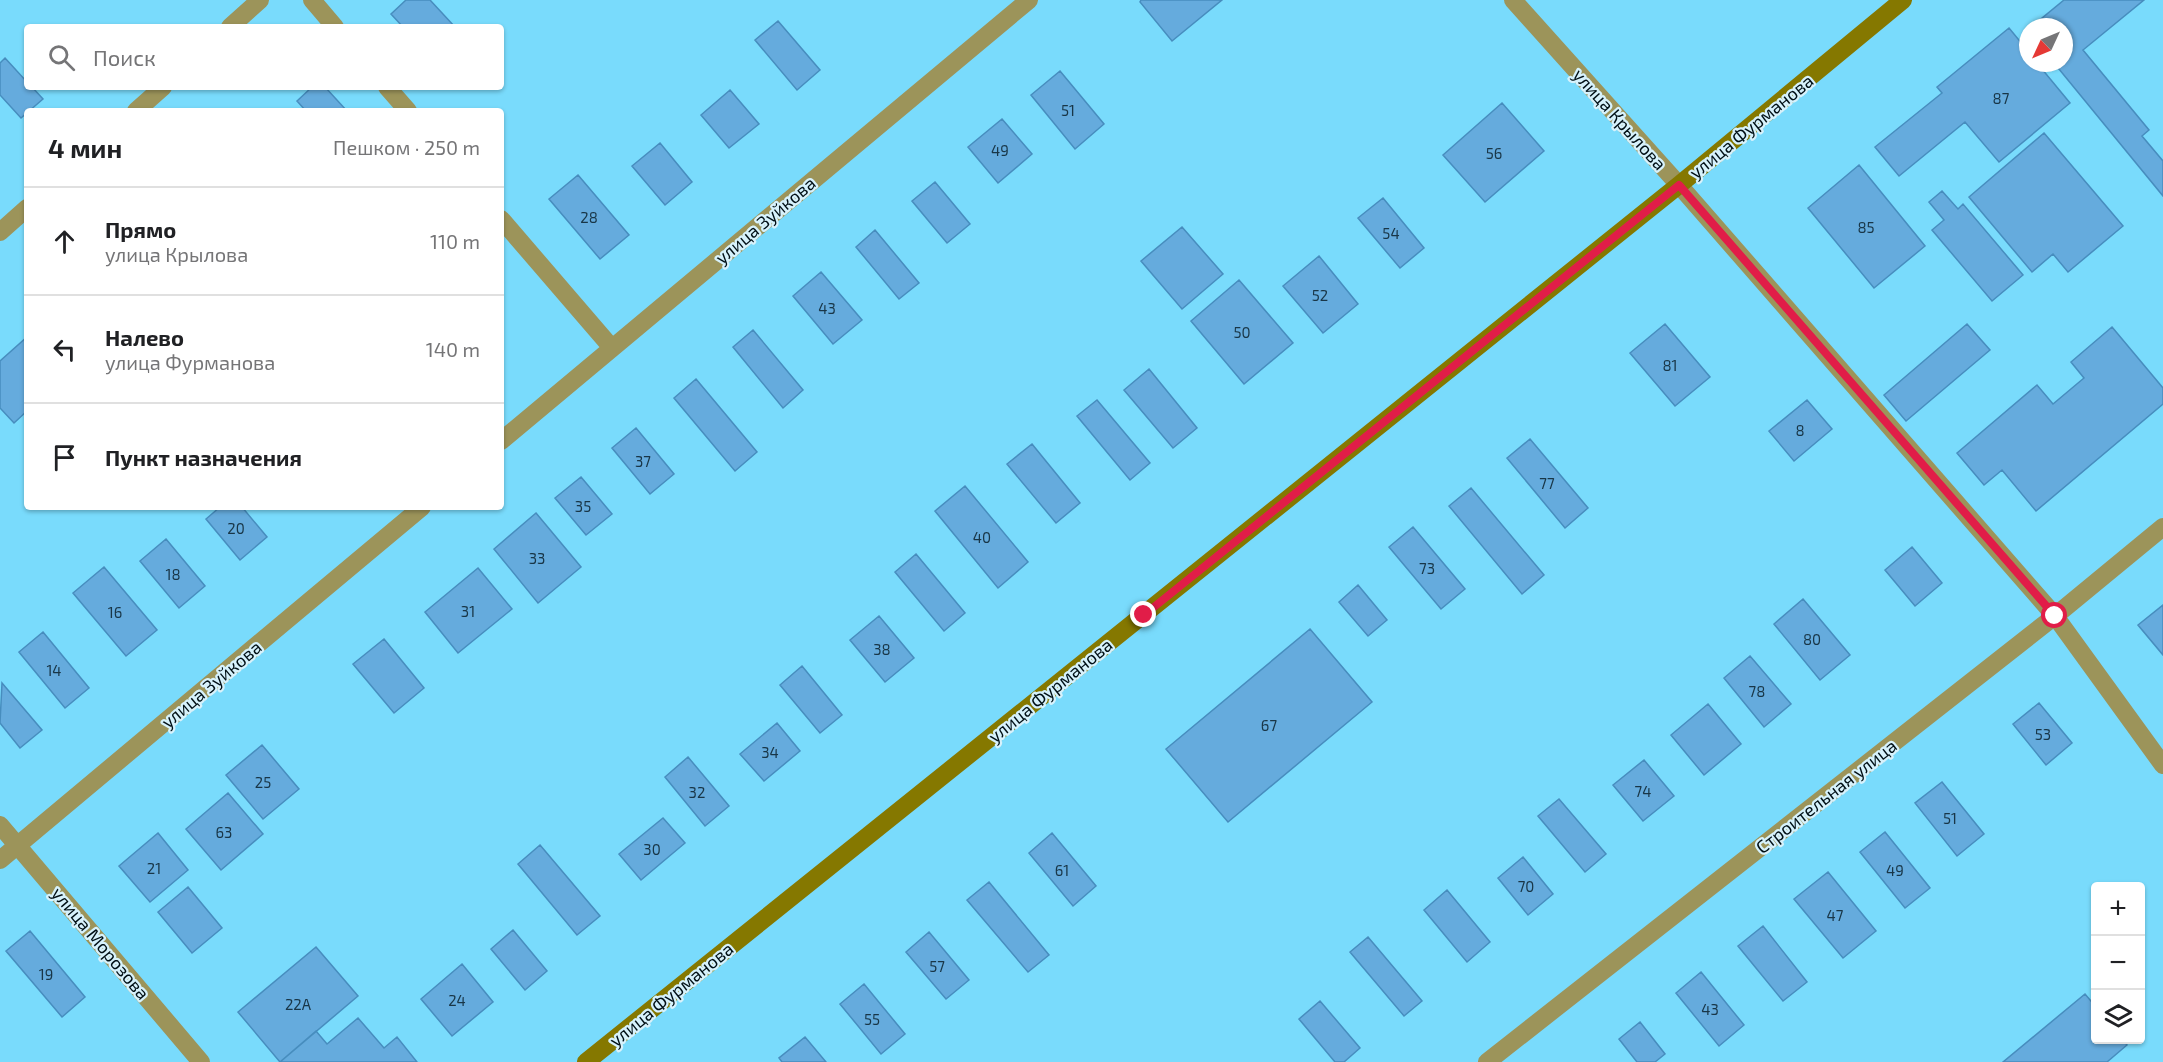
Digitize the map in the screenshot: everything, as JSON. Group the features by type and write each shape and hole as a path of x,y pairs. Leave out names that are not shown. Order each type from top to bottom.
{"main road":[{"name":"улица Фурманова","path":"586,1062 1679,185 1903,0"}],"street":[{"path":"233,24 260,0"},
{"path":"312,0 332,24"},
{"name":"улица Зуйкова","path":"504,438 1029,0"},
{"name":"улица Крылова","path":"1513,0 1679,185 2055,616 2163,765"},
{"path":"139,108 160,90"},
{"path":"390,90 405,108"},
{"path":"0,232 24,211"},
{"path":"504,222 612,348"},
{"name":"улица Зуйкова","path":"0,860 418,510"},
{"name":"Строительная улица","path":"1487,1062 2055,616 2163,527"},
{"name":"улица Морозова","path":"0,825 201,1062"}],"building":[{"path":"406,0 430,0 452,24 400,24 391,14"},
{"path":"1141,0 1222,0 1172,41 1140,2"},
{"path":"2064,0 2144,0 2083,50 2149,130 2142,136 2163,161 2163,196 2061,72 2073,72 2073,18 2042,18"},
{"path":"778,21 820,70 797,90 755,40"},
{"path":"2009,28 2019,40 2019,72 2044,72 2070,103 1999,162 1965,122 1899,176 1875,147 1942,93 1937,87"},
{"path":"5,58 24,79 24,90 35,90 43,99 33,108 24,108 24,115 21,118 0,95 0,63"},
{"path":"1060,71 1104,124 1075,149 1031,95"},
{"path":"309,90 328,90 344,108 303,108 297,101"},
{"path":"730,90 759,124 729,148 701,115"},
{"path":"1502,103 1544,151 1485,202 1443,155"},
{"path":"1002,119 1032,154 998,183 968,147"},
{"path":"2044,133 2123,226 2068,272 2053,254 2032,272 1969,197"},
{"path":"660,143 692,182 665,205 632,166"},
{"path":"1859,165 1925,246 1874,288 1808,208"},
{"path":"578,175 629,235 600,259 549,199"},
{"path":"935,182 970,224 947,243 912,201"},
{"path":"1942,191 1958,209 1963,204 2023,275 1992,301 1932,230 1944,220 1929,202"},
{"path":"1383,198 1424,248 1400,268 1358,218"},
{"path":"1182,227 1223,274 1182,309 1141,261"},
{"path":"875,230 919,283 899,299 856,247"},
{"path":"1319,256 1358,304 1323,333 1283,286"},
{"path":"821,272 862,320 833,344 793,296"},
{"path":"1239,280 1293,343 1244,384 1191,321"},
{"path":"1665,324 1710,377 1675,406 1630,353"},
{"path":"1967,324 1990,350 1906,421 1884,395"},
{"path":"2112,327 2163,388 2163,404 2036,511 2002,470 1984,485 1957,453 2037,385 2053,404 2084,378 2071,362"},
{"path":"753,330 803,390 783,408 733,347"},
{"path":"24,340 24,414 14,423 0,408 0,361"},
{"path":"1149,369 1197,428 1173,448 1124,390"},
{"path":"696,379 757,452 735,471 674,398"},
{"path":"1097,400 1150,463 1130,480 1077,416"},
{"path":"1807,400 1832,429 1794,461 1769,431"},
{"path":"636,428 674,474 650,494 612,448"},
{"path":"1530,439 1588,508 1565,528 1507,458"},
{"path":"1032,444 1080,503 1056,523 1007,464"},
{"path":"581,477 612,514 586,535 555,498"},
{"path":"965,486 1028,562 998,588 935,511"},
{"path":"1471,488 1544,575 1522,594 1449,506"},
{"path":"216,510 244,510 267,537 240,560 206,519"},
{"path":"536,513 581,567 538,603 494,549"},
{"path":"1413,527 1465,589 1441,609 1389,547"},
{"path":"166,539 205,586 179,608 140,561"},
{"path":"1912,547 1942,583 1915,606 1885,570"},
{"path":"916,554 965,613 944,631 895,572"},
{"path":"104,567 157,630 126,656 73,593"},
{"path":"478,568 512,609 458,653 425,612"},
{"path":"1358,585 1387,620 1368,636 1339,602"},
{"path":"1803,599 1850,655 1820,680 1774,624"},
{"path":"2163,605 2163,655 2138,625"},
{"path":"879,616 914,658 885,682 850,640"},
{"path":"1310,629 1372,702 1228,822 1166,749"},
{"path":"43,632 89,688 65,708 19,652"},
{"path":"384,639 424,688 394,713 353,664"},
{"path":"1750,656 1791,704 1764,727 1724,678"},
{"path":"802,666 842,715 820,733 780,685"},
{"path":"2,683 42,730 20,748 0,723"},
{"path":"2039,703 2072,743 2046,765 2013,724"},
{"path":"1708,704 1741,744 1704,775 1671,735"},
{"path":"777,723 800,751 764,781 740,754"},
{"path":"262,745 299,789 263,819 226,775"},
{"path":"688,757 729,806 705,826 665,777"},
{"path":"1644,760 1674,796 1643,821 1613,785"},
{"path":"1942,782 1984,834 1957,856 1915,803"},
{"path":"228,793 263,834 221,870 186,829"},
{"path":"1559,799 1606,854 1585,872 1538,816"},
{"path":"663,818 685,843 641,880 619,854"},
{"path":"1885,832 1930,888 1905,908 1860,852"},
{"path":"158,833 188,870 150,902 119,866"},
{"path":"1052,833 1096,886 1073,906 1029,853"},
{"path":"540,845 600,916 577,935 518,864"},
{"path":"1523,857 1553,894 1528,915 1498,878"},
{"path":"1828,872 1876,931 1843,958 1794,899"},
{"path":"989,882 1049,955 1028,972 967,900"},
{"path":"188,887 222,928 192,953 158,912"},
{"path":"1447,890 1490,942 1467,962 1424,910"},
{"path":"1763,926 1807,982 1783,1001 1738,946"},
{"path":"513,930 547,971 525,990 491,949"},
{"path":"30,931 85,997 62,1017 6,951"},
{"path":"929,932 969,980 946,999 906,952"},
{"path":"1368,937 1422,1001 1404,1016 1350,952"},
{"path":"316,947 358,996 280,1062 238,1012"},
{"path":"462,964 493,1002 452,1036 421,999"},
{"path":"1701,972 1744,1025 1719,1046 1676,993"},
{"path":"864,984 905,1034 881,1054 840,1004"},
{"path":"2085,994 2091,1001 2091,1044 2127,1045 2107,1062 2003,1062"},
{"path":"1320,1001 1360,1048 1344,1062 1335,1062 1299,1019"},
{"path":"358,1018 384,1048 397,1037 417,1062 280,1062 316,1031 327,1044"},
{"path":"1640,1022 1665,1054 1655,1062 1637,1062 1619,1039"},
{"path":"805,1037 826,1062 782,1062 779,1058"}],"route":[{"path":"1144,615 1679,185 2055,616"}]}
